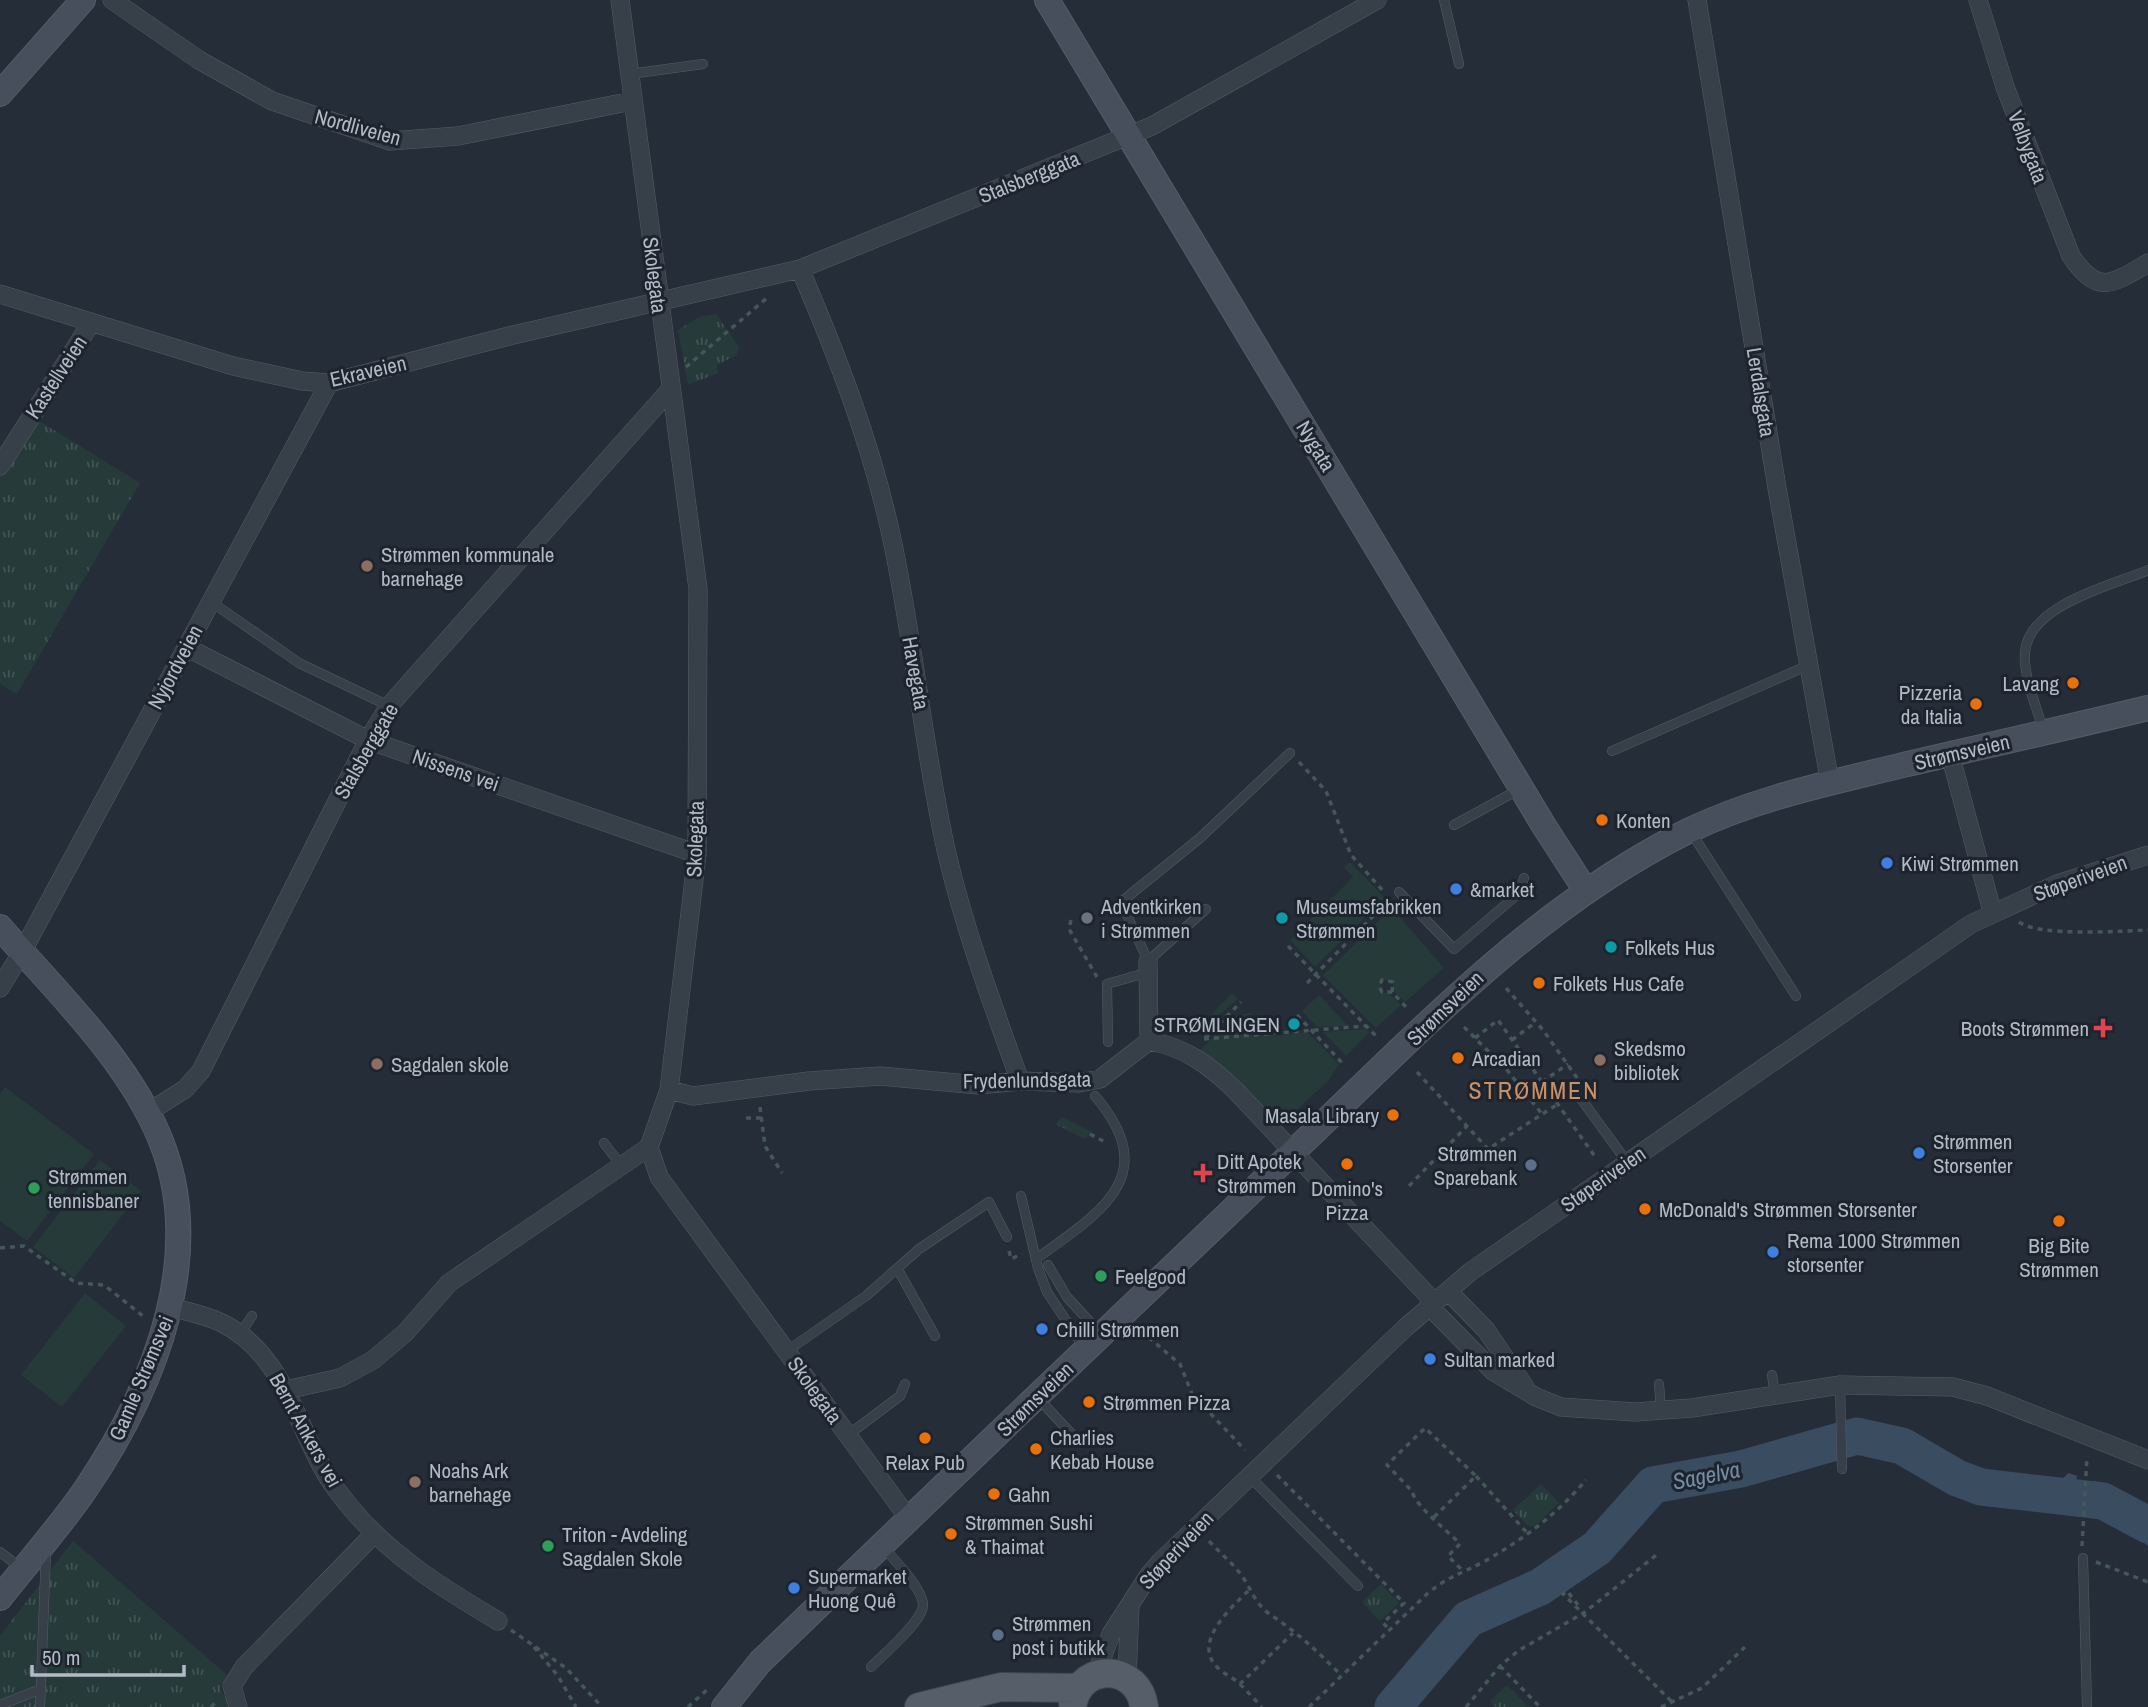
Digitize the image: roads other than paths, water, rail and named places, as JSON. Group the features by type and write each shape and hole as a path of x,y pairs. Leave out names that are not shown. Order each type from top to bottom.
{"main road":[{"path":"0,94 83,0"},
{"name":"Nygata","path":"1046,0 1521,788 1586,891"},
{"name":"Strømsveien","path":"727,1697 760,1662 1037,1396 1493,963 1586,891 1690,831 1757,803 1830,783 2148,708"},
{"name":"Gamle Strømsvei","path":"0,927 107,1051 147,1113 167,1159 178,1212 178,1263 168,1317 137,1396 105,1458 79,1499 0,1598"},
{"path":"919,1707 1001,1687 1083,1690 1109,1672 1127,1678 1140,1692 1144,1707"}],"street":[{"name":"Nordliveien","path":"112,0 199,60 272,101 390,141 458,136 632,100"},
{"name":"Stalsberggata","path":"658,301 800,270 1129,136 1167,119 1377,0"},
{"name":"Lerdalsgata","path":"1697,0 1830,783"},
{"name":"Velbygata","path":"1978,0 2005,87 2071,256 2082,273 2096,283 2111,283 2148,263"},
{"name":"Skolegata","path":"624,1 632,100 669,391 698,589 697,854 669,1090 649,1147 659,1177 909,1519"},
{"name":"Havegata","path":"800,270 845,380 883,507 893,547 947,853 969,935 1020,1081"},
{"name":"Ekraveien","path":"0,294 233,366 302,381 328,383 658,301"},
{"name":"Kastellveien","path":"0,466 91,323"},
{"name":"Nyjordveien","path":"0,988 22,952 328,383"},
{"name":"Stalsberggate","path":"147,1113 185,1089 201,1071 368,740 389,706 669,391"},
{"name":"Nissens vei","path":"186,647 368,740 697,854"},
{"path":"1950,754 1992,911"},
{"name":"Støperiveien","path":"1083,1690 1111,1634 1161,1561 1437,1300 1627,1162 1854,1003 1992,911 2101,868 2148,855"},
{"path":"1149,967 1149,1041 1170,1045 1212,1068 1437,1300 1486,1330 1527,1390 1546,1402 1569,1408 1615,1412 1661,1411 1840,1385 1953,1387 1987,1396 2148,1460"},
{"name":"Frydenlundsgata","path":"669,1090 693,1096 809,1081 880,1076 979,1085 1020,1081 1079,1083 1100,1079 1149,1041"},
{"path":"286,1390 340,1378 373,1360 405,1333 449,1283 494,1255 649,1147"},
{"name":"Bernt Ankers vei","path":"168,1317 211,1318 240,1334 268,1361 286,1390 324,1471 374,1534 422,1576 498,1622"},
{"path":"238,1707 232,1686 244,1667 374,1534"},
{"name":"Støperiveien","path":"1127,1678 1130,1605"}],"lane":[{"path":"1444,0 1459,64"},
{"path":"630,74 704,64"},
{"path":"2044,732 2025,654 2029,634 2035,625 2060,606 2148,570"},
{"path":"210,601 299,663 389,706"},
{"path":"1612,751 1809,665"},
{"path":"1149,967 1121,902 1200,838 1290,753"},
{"path":"1454,825 1521,788"},
{"path":"1690,831 1796,996"},
{"path":"1399,892 1454,949 1520,893 1524,878"},
{"path":"1108,1042 1107,984 1149,967 1206,909"},
{"path":"1583,1094 1627,1162"},
{"path":"1036,1259 1106,1204 1121,1181 1125,1156 1123,1137 1111,1115 1094,1096"},
{"path":"604,1143 621,1165"},
{"path":"1021,1196 1047,1292 1094,1342"},
{"path":"787,1351 866,1296 897,1268 989,1202 1007,1237"},
{"path":"1048,1265 1094,1342"},
{"path":"897,1268 935,1336"},
{"path":"240,1334 252,1316"},
{"path":"1772,1375 1775,1395"},
{"path":"848,1435 900,1396 905,1384"},
{"path":"1659,1384 1661,1411"},
{"path":"1840,1385 1842,1469"},
{"path":"1037,1396 1078,1441"},
{"path":"1249,1476 1358,1586"},
{"path":"40,1707 47,1539"},
{"path":"871,1667 918,1619 923,1605 918,1592 882,1545"},
{"path":"0,1552 23,1569"},
{"path":"2083,1554 2087,1707"},
{"path":"0,1705 41,1689"}],"water":[{"path":"2068,1473 2109,1485 2148,1510 2148,1546 2136,1536 2050,1495"}],"waterway":[{"name":"Sagelva","path":"1393,1707 1468,1619 1540,1587 1597,1548 1653,1485 1741,1469 1857,1436 1902,1446 1957,1478 1981,1487 2103,1501 2148,1525"}],"place":[{"name":"Strømmen kommunale barnehage","path":"367,566"},
{"name":"Lavang","path":"2073,683"},
{"name":"Pizzeria da Italia","path":"1976,704"},
{"name":"Konten","path":"1602,820"},
{"name":"Kiwi Strømmen","path":"1887,863"},
{"name":"&market","path":"1456,889"},
{"name":"Adventkirken i Strømmen","path":"1087,918"},
{"name":"Museumsfabrikken Strømmen","path":"1282,918"},
{"name":"Folkets Hus","path":"1611,947"},
{"name":"Folkets Hus Cafe","path":"1539,983"},
{"name":"STRØMLINGEN","path":"1294,1024"},
{"name":"Boots Strømmen","path":"2103,1028"},
{"name":"Arcadian","path":"1458,1058"},
{"name":"Skedsmo bibliotek","path":"1600,1060"},
{"name":"Sagdalen skole","path":"377,1064"},
{"name":"Masala Library","path":"1393,1115"},
{"name":"Strømmen Storsenter","path":"1919,1153"},
{"name":"Domino's Pizza","path":"1347,1164"},
{"name":"Strømmen Sparebank","path":"1531,1165"},
{"name":"Ditt Apotek Strømmen","path":"1203,1173"},
{"name":"Strømmen tennisbaner","path":"34,1188"},
{"name":"McDonald's Strømmen Storsenter","path":"1645,1209"},
{"name":"Big Bite Strømmen","path":"2059,1221"},
{"name":"Rema 1000 Strømmen storsenter","path":"1773,1252"},
{"name":"Feelgood","path":"1101,1276"},
{"name":"Chilli Strømmen","path":"1042,1329"},
{"name":"Sultan marked","path":"1430,1359"},
{"name":"Strømmen Pizza","path":"1089,1402"},
{"name":"Relax Pub","path":"925,1438"},
{"name":"Charlies Kebab House","path":"1036,1449"},
{"name":"Noahs Ark barnehage","path":"415,1482"},
{"name":"Gahn","path":"994,1494"},
{"name":"Strømmen Sushi & Thaimat","path":"951,1534"},
{"name":"Triton - Avdeling Sagdalen Skole","path":"548,1546"},
{"name":"Supermarket Huong Quê","path":"794,1588"},
{"name":"Strømmen post i butikk","path":"998,1635"}],"district":[{"name":"STRØMMEN","path":"1534,1090"}]}
